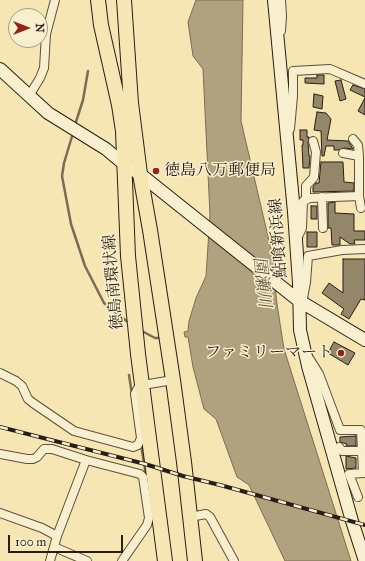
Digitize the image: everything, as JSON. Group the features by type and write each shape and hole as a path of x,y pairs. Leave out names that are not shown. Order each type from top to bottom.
{"highway":[{"name":"徳島南環状線","path":"98,0 101,25 119,105 123,131 126,221 133,306 165,561"},
{"path":"124,0 131,103 140,174 173,380 195,561"}],"main road":[{"name":"鮎喰新浜線","path":"274,0 296,242 300,330 350,514 365,561"},
{"path":"0,69 48,113 106,149 125,165 140,174 298,299 365,340"}],"street":[{"path":"29,96 44,68 46,34 55,0"},
{"path":"278,44 282,28 281,0"},
{"path":"287,143 293,96 293,71 330,69 365,84"},
{"path":"353,139 358,145 360,156 359,196 361,208"},
{"path":"306,200 306,186 314,177 316,152 313,141"},
{"path":"342,153 360,156"},
{"path":"296,242 302,228 303,201 310,198 359,196"},
{"path":"322,197 323,228"},
{"path":"298,299 306,282 308,256 342,250 365,249"},
{"path":"305,350 319,374 340,430 361,430 364,473 349,474 358,497"},
{"path":"0,373 16,381 22,386 28,399 74,431 133,447 138,445 141,438 135,394 138,388 142,385 173,380"},
{"path":"339,447 342,451 362,451"},
{"path":"0,454 33,459 37,457 44,449 52,449 86,460 140,474 143,477 149,518 147,525 122,561"},
{"path":"50,561 57,536 86,460"},
{"path":"0,513 42,528 57,536"},
{"path":"190,517 206,514 210,517 234,561"},
{"path":"54,547 87,561"}],"water":[{"name":"園瀬川","path":"196,0 243,0 241,121 274,262 273,265 277,304 284,349 351,561 285,561 249,485 237,477 216,419 204,409 193,367 188,337 185,337 184,332 188,331 189,321 196,298 206,276 210,215 203,69 193,56 188,22"}],"building":[{"path":"317,75 324,75 324,84 305,83 305,78 317,78"},
{"path":"341,80 346,99 340,101 335,81"},
{"path":"353,85 365,89 365,97 350,90"},
{"path":"314,94 323,96 322,109 313,107"},
{"path":"365,98 365,115 358,111"},
{"path":"317,112 326,113 331,119 327,140 348,141 353,149 344,148 334,150 334,146 326,146 324,156 322,156 321,131 314,130"},
{"path":"300,130 307,130 307,137 309,137 309,168 303,168 303,140 300,140"},
{"path":"321,162 343,162 344,182 354,183 354,191 313,192 313,187 316,183 319,183"},
{"path":"335,202 335,213 354,214 354,231 365,231 365,240 354,240 355,244 350,244 340,237 340,245 332,245 331,228 328,228 328,203"},
{"path":"311,206 317,206 317,219 311,219"},
{"path":"307,232 317,232 317,247 307,247"},
{"path":"343,259 365,259 365,300 361,299 349,319 341,314 344,309 322,293 329,283 343,293"},
{"name":"ファミリーマート","path":"334,342 355,353 348,365 328,353"},
{"path":"356,436 356,446 346,446 347,444 340,442 340,437"},
{"path":"346,456 356,458 356,468 346,469"}],"waterway":[{"path":"75,125 83,100 88,71"},
{"path":"73,133 64,163 62,176 71,224 85,266 104,303 129,323"},
{"path":"140,330 155,338 163,338"},
{"path":"129,375 132,395"},
{"path":"141,445 146,475"}],"railway":[{"path":"0,427 145,464 183,476 365,525"}],"place":[{"name":"徳島八万郵便局","path":"156,171"},
{"name":"ファミリーマート","path":"341,353"}]}
